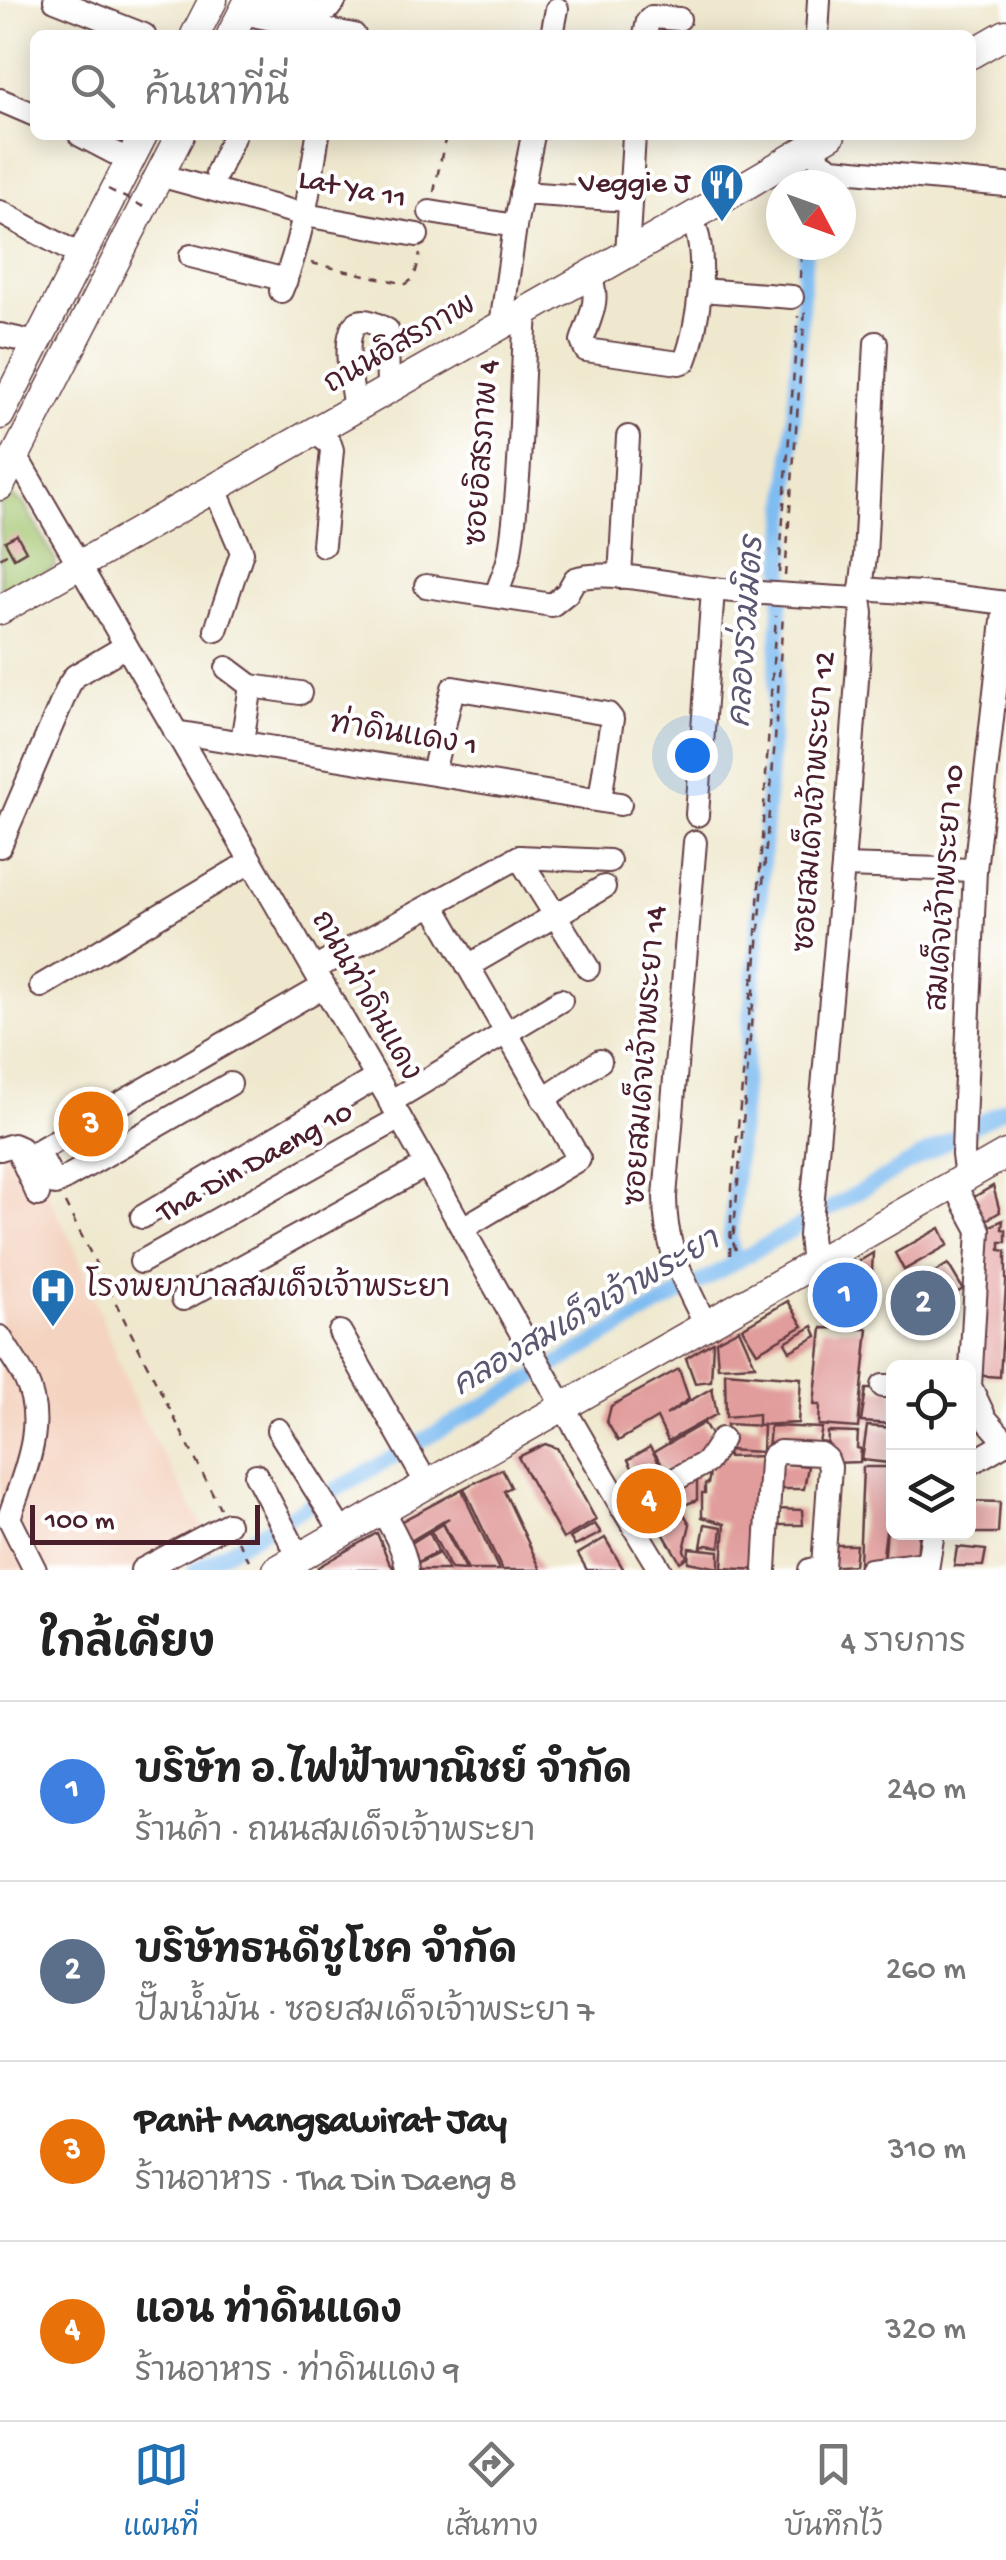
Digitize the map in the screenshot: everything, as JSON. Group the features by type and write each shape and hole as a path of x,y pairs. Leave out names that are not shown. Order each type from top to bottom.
{"main road":[{"path":"197,30 212,0"},
{"path":"976,51 1006,34"},
{"path":"0,415 140,140"},
{"path":"0,486 8,445 177,140"},
{"name":"ถนนอิสรภาพ","path":"0,610 627,255 820,140"},
{"path":"288,1564 382,1510 421,1473 702,1317 812,1265 961,1172 1006,1154"}],"street":[{"path":"55,0 131,30"},
{"path":"246,12 295,4 322,12 334,0"},
{"path":"816,30 819,0"},
{"path":"553,30 558,9"},
{"path":"246,12 326,30"},
{"path":"646,30 652,17 680,19"},
{"path":"0,100 30,113"},
{"path":"90,140 130,160"},
{"path":"217,173 232,140"},
{"path":"191,256 284,286 306,215 317,140"},
{"name":"ซอยอิสรภาพ 4","path":"496,596 509,556 514,510 515,226 532,140"},
{"path":"627,255 634,140"},
{"path":"822,140 820,162 832,170 1006,186"},
{"name":"Lat Ya 11","path":"159,176 306,215 416,235"},
{"path":"521,193 629,200"},
{"path":"0,212 80,256"},
{"path":"430,212 515,226"},
{"path":"589,276 597,297 582,341 586,350 685,361 700,290 701,242 690,218"},
{"path":"700,290 799,299"},
{"path":"355,410 348,350 352,328 358,322 366,321 387,330 388,391"},
{"path":"0,335 36,343"},
{"name":"ซอยสมเด็จเจ้าพระยา 12","path":"812,1265 812,1202 844,866 862,612 876,343"},
{"path":"316,432 332,450 323,545"},
{"path":"620,577 628,437"},
{"name":"ถนนท่าดินแดง","path":"8,445 660,1570"},
{"path":"214,489 242,552 216,630"},
{"path":"426,586 552,604 567,593 575,578 620,577 780,594 934,594 1006,603"},
{"path":"697,815 713,589"},
{"name":"สมเด็จเจ้าพระยา 10","path":"961,1172 975,870 1006,603"},
{"path":"0,846 69,685 75,676 126,646"},
{"path":"228,668 251,686 300,692"},
{"path":"242,741 251,686"},
{"name":"ท่าดินแดง 1","path":"175,732 610,802 612,719 608,714 453,688 433,773"},
{"name":"ซอยสมเด็จเจ้าพระยา 14","path":"696,842 665,1220 668,1242 702,1317"},
{"path":"46,1190 38,1150 184,1067 432,905 519,857 609,861"},
{"path":"519,857 588,968"},
{"path":"41,986 250,862"},
{"path":"844,866 975,870"},
{"path":"468,966 604,887"},
{"path":"432,905 580,1160 462,1228"},
{"name":"Tha Din Daeng 10","path":"142,1262 395,1110 560,1000"},
{"path":"543,1100 600,1061"},
{"path":"184,1067 204,1100"},
{"path":"142,1217 376,1078"},
{"path":"46,1190 230,1084"},
{"path":"110,1109 127,1143"},
{"path":"0,1149 13,1144 20,1148 20,1155 46,1190"},
{"path":"183,1299 426,1165"},
{"path":"961,1172 979,1230 971,1360"},
{"path":"340,1332 421,1473"},
{"path":"0,1337 26,1378 37,1420 31,1451 5,1520 35,1570"},
{"path":"976,1400 985,1418 1006,1442 976,1460"},
{"path":"278,1430 343,1532"},
{"path":"622,1508 707,1462 722,1439"},
{"path":"764,1570 771,1461 780,1452 821,1454 828,1459 819,1569"},
{"path":"256,1475 286,1531 288,1564"},
{"path":"382,1510 407,1564 406,1570"},
{"path":"142,1570 230,1528"},
{"path":"870,1570 927,1567 932,1540"}],"path":[{"path":"108,189 150,210"},
{"path":"730,1255 732,1187 754,966 801,260"},
{"path":"0,558 11,551"},
{"path":"736,1250 732,1242 776,740 780,594"},
{"path":"46,1190 248,1559"}],"shaded area":[{"name":"โรงพยาบาลสมเด็จเจ้าพระยา","path":"15,1127 76,1251 135,1404 210,1540 157,1570 0,1570 0,1135"}],"green space":[{"path":"12,496 24,504 56,561 54,568 0,597 0,504"}],"building":[{"path":"17,535 26,551 14,558 5,541"},
{"path":"993,1186 1000,1212 979,1224 969,1200"},
{"path":"1003,1220 1002,1229 1006,1230 1006,1242 1000,1242 1000,1250 1006,1251 1006,1285 1000,1377 976,1375 974,1360 982,1230"},
{"path":"940,1228 948,1245 904,1270 895,1253"},
{"path":"873,1253 870,1304 837,1322 816,1287"},
{"path":"948,1264 963,1289 920,1314 906,1290"},
{"path":"788,1301 803,1326 757,1352 742,1328"},
{"path":"813,1326 817,1336 790,1351 785,1342"},
{"path":"822,1328 868,1329 858,1428 819,1425 820,1405 814,1405"},
{"path":"739,1329 755,1365 718,1367 716,1341"},
{"path":"713,1342 711,1381 695,1383 686,1358"},
{"path":"679,1369 689,1399 666,1415 712,1388 717,1414 668,1441 657,1418 618,1441 607,1422 611,1406"},
{"path":"725,1372 801,1378 798,1423 758,1425 758,1414 726,1417"},
{"path":"866,1389 886,1389 886,1424 861,1422"},
{"path":"704,1423 715,1441 671,1479 654,1452"},
{"path":"727,1424 763,1426 762,1452 726,1450"},
{"path":"770,1426 822,1428 817,1453 768,1451"},
{"path":"867,1426 886,1427 886,1463 862,1460"},
{"path":"828,1432 858,1433 860,1462 832,1463 827,1455"},
{"path":"545,1444 557,1448 596,1520 563,1539 518,1457"},
{"path":"650,1447 662,1468 639,1481 628,1460"},
{"path":"766,1456 761,1570 722,1568 725,1524 702,1517 702,1493 708,1484 713,1457"},
{"path":"775,1463 808,1466 804,1489 775,1489"},
{"path":"863,1467 886,1467 882,1563 859,1564"},
{"path":"502,1469 511,1487 504,1491 541,1570 502,1570 464,1488"},
{"path":"697,1470 697,1500 687,1504 672,1484"},
{"path":"667,1486 690,1524 684,1550 687,1557 680,1562 643,1499"},
{"path":"462,1489 499,1570 468,1570 443,1523 449,1518 402,1546 400,1522"},
{"path":"976,1501 1000,1502 998,1533 976,1533"},
{"path":"775,1509 802,1510 803,1525 775,1525"},
{"path":"442,1524 466,1570 451,1569 431,1531"},
{"path":"595,1524 601,1533 575,1546 570,1538"},
{"path":"705,1524 722,1527 720,1547 701,1547"},
{"path":"429,1532 438,1551 412,1565 405,1547"},
{"path":"377,1533 395,1570 317,1570 318,1567"},
{"path":"605,1538 624,1570 587,1570 578,1554"},
{"path":"886,1540 918,1540 917,1561 884,1566"},
{"path":"826,1545 856,1545 854,1565 824,1567"},
{"path":"957,1547 986,1550 983,1566 954,1566"},
{"path":"689,1548 719,1551 719,1568 688,1562"},
{"path":"439,1553 448,1570 411,1570 412,1566"}],"waterway":[{"name":"คลองร่วมมิตร","path":"738,1261 730,1237 757,943 805,260"},
{"name":"คลองสมเด็จเจ้าพระยา","path":"195,1570 1006,1108"}],"place":[{"name":"Veggie J","path":"722,223"},
{"name":"Panit Mangsawirat Jay","path":"91,1124"},
{"name":"บริษัท อ.ไฟฟ้าพาณิชย์ จำกัด","path":"845,1295"},
{"name":"บริษัทธนดีชูโชค จำกัด","path":"923,1303"},
{"name":"โรงพยาบาลสมเด็จเจ้าพระยา","path":"53,1328"},
{"name":"แอน ท่าดินแดง","path":"649,1501"}]}
